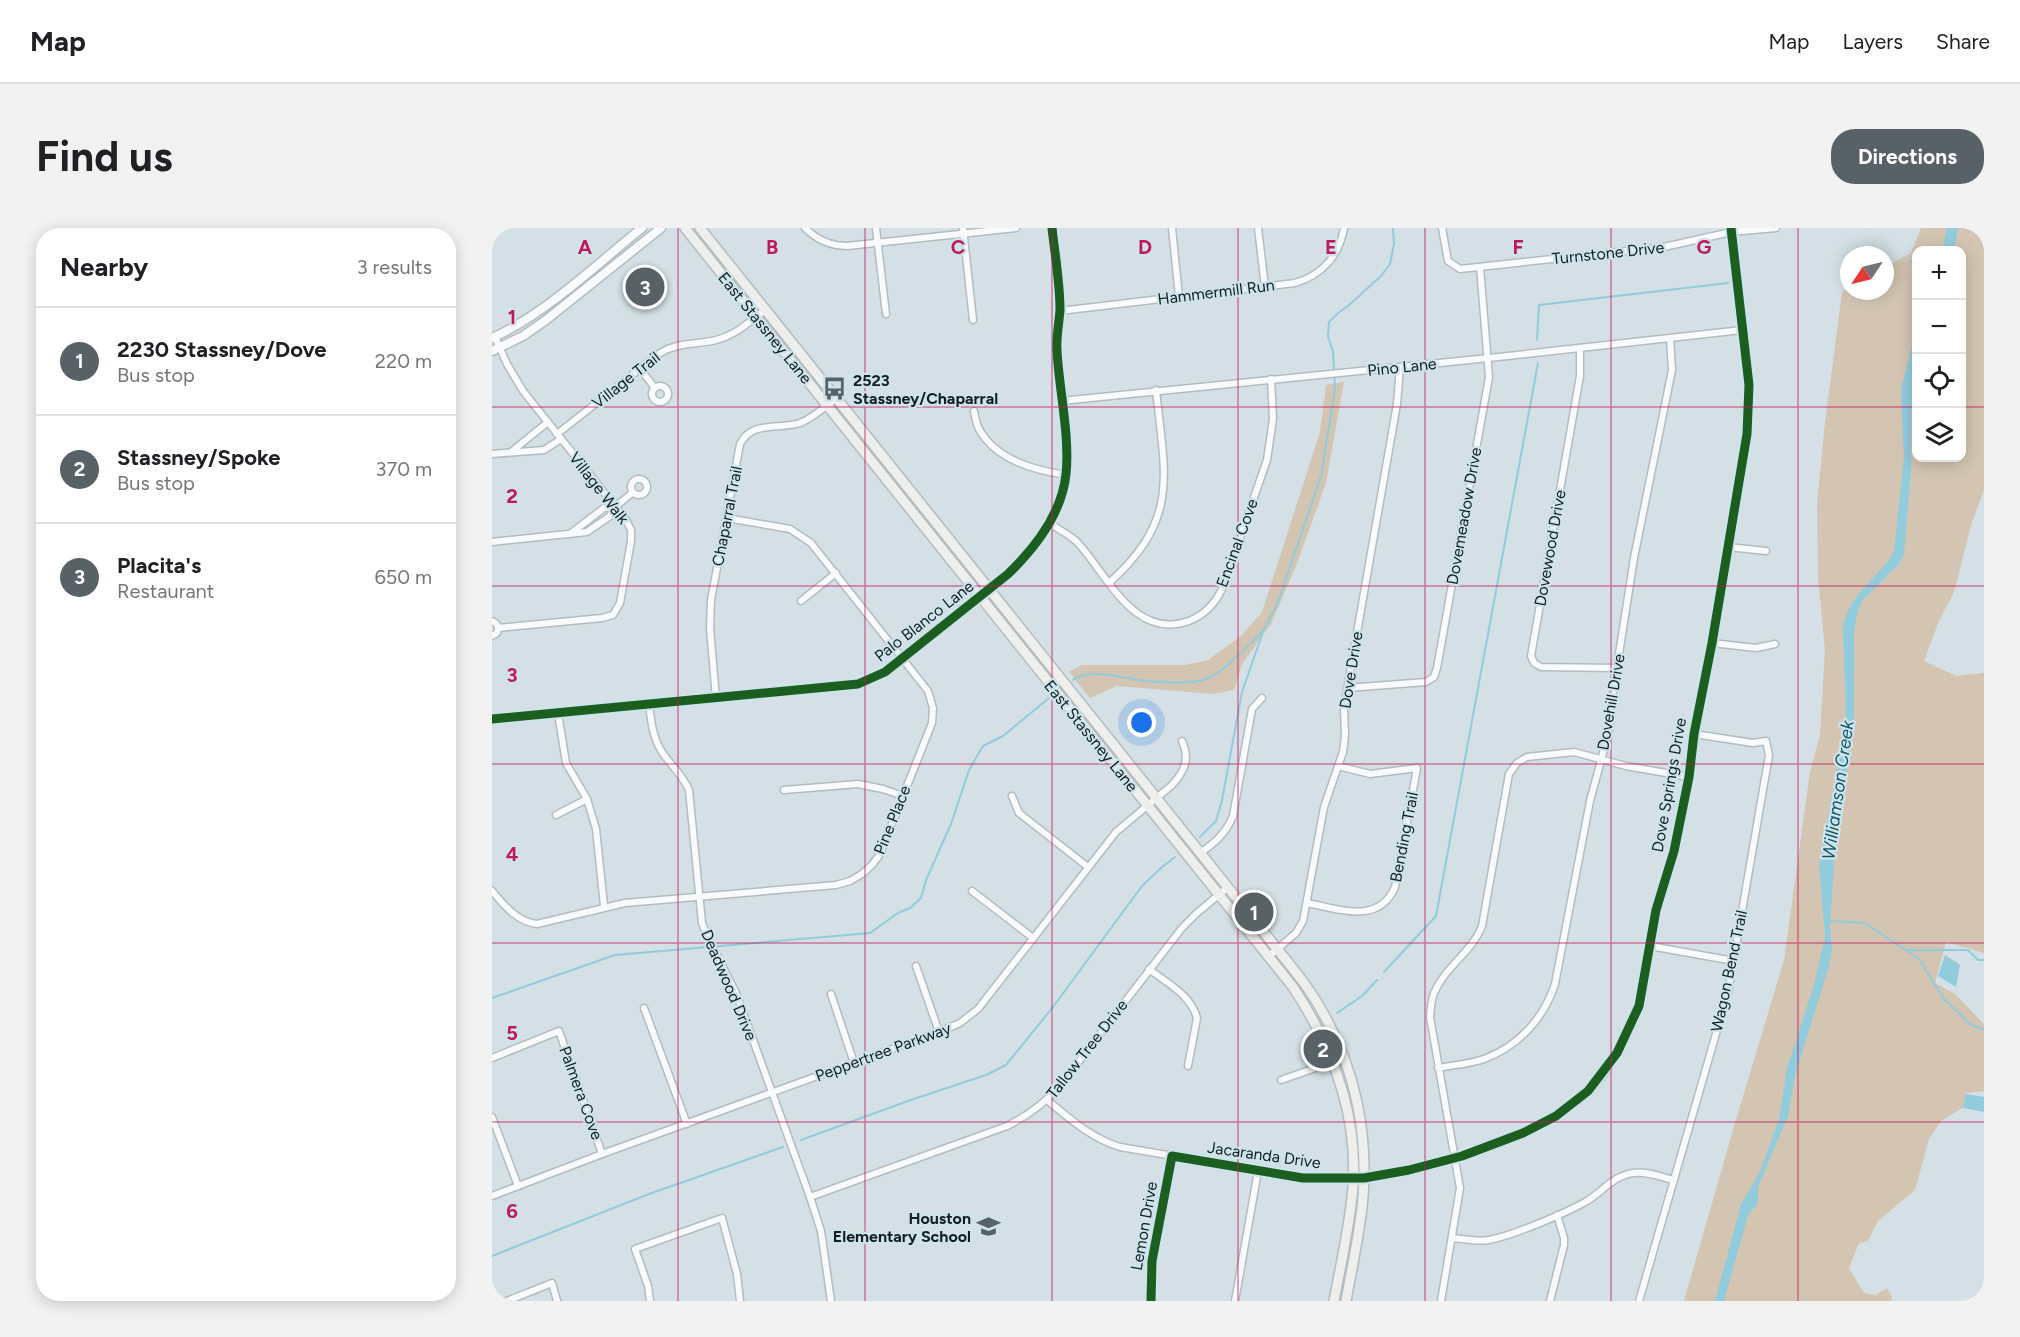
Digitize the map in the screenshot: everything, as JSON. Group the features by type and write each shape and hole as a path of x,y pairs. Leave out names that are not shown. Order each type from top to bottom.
{"main road":[{"name":"East Stassney Lane","path":"684,228 1219,895 1306,1007 1333,1062 1348,1113 1353,1178 1349,1219 1334,1301"},
{"name":"East Stassney Lane","path":"700,228 1278,950 1323,1011 1344,1058 1353,1086 1362,1129 1364,1178 1360,1221 1346,1301"}],"street":[{"path":"493,338 539,311 642,228"},
{"path":"496,350 523,336 546,320 661,228"},
{"path":"805,228 816,237 834,245 847,246 963,231 1016,228"},
{"path":"876,228 885,314"},
{"name":"Palo Blanco Lane","path":"492,719 858,684 875,678 903,658 1022,561 1049,523 1060,500 1066,475 1066,448 1056,339 1060,310 1052,228"},
{"path":"1172,228 1179,297"},
{"path":"1258,228 1265,287"},
{"name":"Hammermill Run","path":"1060,310 1294,283 1318,272 1335,254 1344,228"},
{"name":"Turnstone Drive","path":"1442,228 1446,257 1450,265 1460,269 1664,247 1731,230 1776,228"},
{"name":"Dove Springs Drive","path":"1353,1178 1409,1170 1454,1158 1523,1133 1556,1116 1588,1091 1617,1053 1634,1021 1639,1006 1656,910 1674,851 1689,777 1694,734 1712,643 1747,434 1749,384 1731,230"},
{"path":"963,231 973,320"},
{"name":"Dovemeadow Drive","path":"1347,688 1426,682 1434,677 1489,377 1480,267"},
{"name":"Village Trail","path":"492,454 543,450 660,353 672,347 724,338 765,310"},
{"name":"Pino Lane","path":"1061,401 1742,330"},
{"name":"Village Walk","path":"493,338 496,350 514,376 629,525 632,536 620,603 615,612 602,618 498,628"},
{"name":"Dovehill Drive","path":"1438,1068 1484,1059 1502,1050 1530,1029 1549,1002 1555,984 1590,801 1610,727 1635,558 1672,370 1670,338"},
{"name":"Dovewood Drive","path":"1580,348 1580,376 1531,656 1534,663 1541,667 1617,668"},
{"name":"Dove Drive","path":"1268,957 1296,933 1303,921 1324,807 1343,752 1344,707 1398,395 1400,367"},
{"path":"640,369 655,388"},
{"name":"Encinal Cove","path":"1049,523 1073,539 1130,608 1143,618 1156,623 1177,624 1193,619 1204,612 1222,589 1267,460 1273,419 1271,379"},
{"path":"1109,583 1142,549 1154,528 1162,500 1164,468 1156,390"},
{"name":"Chaparral Trail","path":"716,698 710,614 739,448 744,437 758,428 800,423 836,398"},
{"path":"974,411 978,428 1006,455 1041,472 1066,475"},
{"path":"511,452 548,422"},
{"path":"492,542 592,530 610,516 615,507 632,493"},
{"path":"570,534 604,508 615,507"},
{"name":"Pine Place","path":"492,891 518,918 534,924 604,906 836,885 856,878 872,866 880,854 933,717 928,691 818,550 790,529 727,518"},
{"path":"1728,547 1766,551"},
{"path":"801,602 836,573"},
{"path":"492,621 498,628 497,633 492,636"},
{"path":"1712,643 1756,648 1775,644"},
{"path":"1198,851 1220,838 1233,816 1252,709 1262,698"},
{"name":"Deadwood Drive","path":"649,704 654,737 664,755 686,783 691,798 702,923 736,993 810,1197 821,1231 831,1301"},
{"path":"558,712 566,763 587,799 596,829 604,906"},
{"name":"Wagon Bend Trail","path":"1639,1301 1728,992 1769,755 1766,741 1753,743 1694,734"},
{"name":"Peppertree Parkway","path":"492,1196 960,1023 978,1009 1116,832 1175,782 1185,767 1187,758 1182,741"},
{"path":"1441,1301 1460,1188 1430,1017 1434,994 1440,982 1474,944 1482,926 1509,774 1517,763 1527,757 1574,752 1626,766 1689,777"},
{"name":"Bending Trail","path":"1307,903 1371,912 1391,896 1395,886 1417,768 1370,774 1338,766"},
{"path":"784,790 858,784 903,796"},
{"path":"1012,796 1019,813 1088,867"},
{"path":"556,815 587,799"},
{"name":"Tallow Tree Drive","path":"810,1197 1006,1126 1026,1116 1047,1100 1189,920 1227,888"},
{"path":"972,891 1033,938"},
{"path":"1650,946 1734,961"},
{"path":"916,966 939,1032"},
{"path":"1149,969 1188,999 1195,1011 1197,1018 1188,1066"},
{"path":"831,994 854,1063"},
{"path":"644,1008 687,1124"},
{"name":"Palmera Cove","path":"492,1058 559,1031 602,1154"},
{"path":"1281,1080 1344,1058"},
{"name":"Jacaranda Drive","path":"1047,1100 1087,1132 1108,1143 1303,1178 1353,1178"},
{"path":"492,1117 518,1186"},
{"name":"Lemon Drive","path":"1151,1301 1152,1261 1172,1156"},
{"path":"1235,1301 1258,1171"},
{"path":"1452,1238 1474,1241 1489,1240 1557,1215 1587,1201 1610,1182 1626,1175 1645,1173 1674,1180"},
{"path":"1550,1301 1564,1245 1557,1215"},
{"path":"650,1301 647,1279 635,1249 722,1218 737,1274 740,1301"},
{"path":"507,1301 552,1284 557,1301"}],"shaded area":[{"path":"1921,228 1984,228 1984,490 1971,525 1954,592 1939,621 1924,661 1956,676 1984,673 1984,953 1946,942 1935,983 1955,994 1984,1024 1984,1091 1967,1093 1964,1107 1941,1121 1929,1139 1915,1190 1878,1221 1868,1241 1859,1243 1849,1268 1864,1293 1876,1295 1887,1288 1892,1297 1891,1301 1684,1301 1784,960 1810,772 1820,735 1825,650 1818,577 1817,504 1841,300 1894,300 1894,262 1912,250 1912,462 1966,462 1966,246 1914,246"},
{"path":"1344,382 1326,483 1296,566 1271,624 1242,664 1234,690 1212,694 1117,686 1090,698 1069,672 1082,665 1185,665 1208,660 1242,635 1262,612 1320,432 1326,385"}],"water":[{"path":"1947,228 1958,228 1955,246 1943,246"},
{"name":"Williamson Creek","path":"1912,346 1911,469 1904,554 1899,564 1862,601 1858,610 1854,632 1854,725 1836,834 1830,926 1832,950 1829,966 1795,1076 1788,1116 1758,1187 1756,1206 1748,1215 1724,1301 1715,1301 1741,1204 1760,1172 1779,1119 1787,1068 1814,985 1825,937 1819,865 1846,722 1843,626 1847,613 1859,594 1881,570 1894,551 1904,457 1901,389"},
{"path":"1945,955 1960,965 1956,987 1938,976"},
{"path":"1966,1094 1984,1097 1984,1112 1963,1108"}],"waterway":[{"path":"1200,837 1216,821 1242,692 1264,629 1277,605 1321,476 1335,389 1333,352 1328,336 1329,322 1381,276 1390,264 1394,244 1393,228"},
{"path":"1537,340 1539,305 1728,283"},
{"path":"1384,972 1436,916 1538,363"},
{"path":"1073,680 1088,674 1098,674 1146,681 1176,683 1199,681 1221,671 1263,631"},
{"path":"492,998 615,955 870,933 898,913 910,908 921,898 926,880 951,824 969,770 983,746 1003,736 1049,698"},
{"path":"801,1140 986,1075 1006,1065 1053,1007 1142,886 1175,857"},
{"path":"1831,921 1865,923 1919,959 1944,999 1970,1024 1984,1030"},
{"path":"1907,950 1968,950 1978,960 1984,960"},
{"path":"1337,1013 1362,996 1377,980"},
{"path":"492,1256 649,1194 783,1147"}],"cycle path":[{"path":"492,719 858,684 885,672 1008,574 1046,529 1059,502 1066,474 1065,428 1057,346 1060,300 1052,228"},
{"path":"1151,1301 1152,1261 1172,1156 1303,1178 1364,1178 1409,1170 1462,1156 1523,1133 1556,1116 1588,1091 1617,1053 1639,1006 1656,910 1674,851 1689,777 1694,734 1712,643 1747,434 1749,385 1731,228"}],"place":[{"name":"Placita's","path":"645,287"},
{"name":"2523 Stassney/Chaparral","path":"835,389"},
{"name":"2230 Stassney/Dove","path":"1254,912"},
{"name":"Stassney/Spoke","path":"1323,1049"},
{"name":"Houston Elementary School","path":"989,1227"}]}
